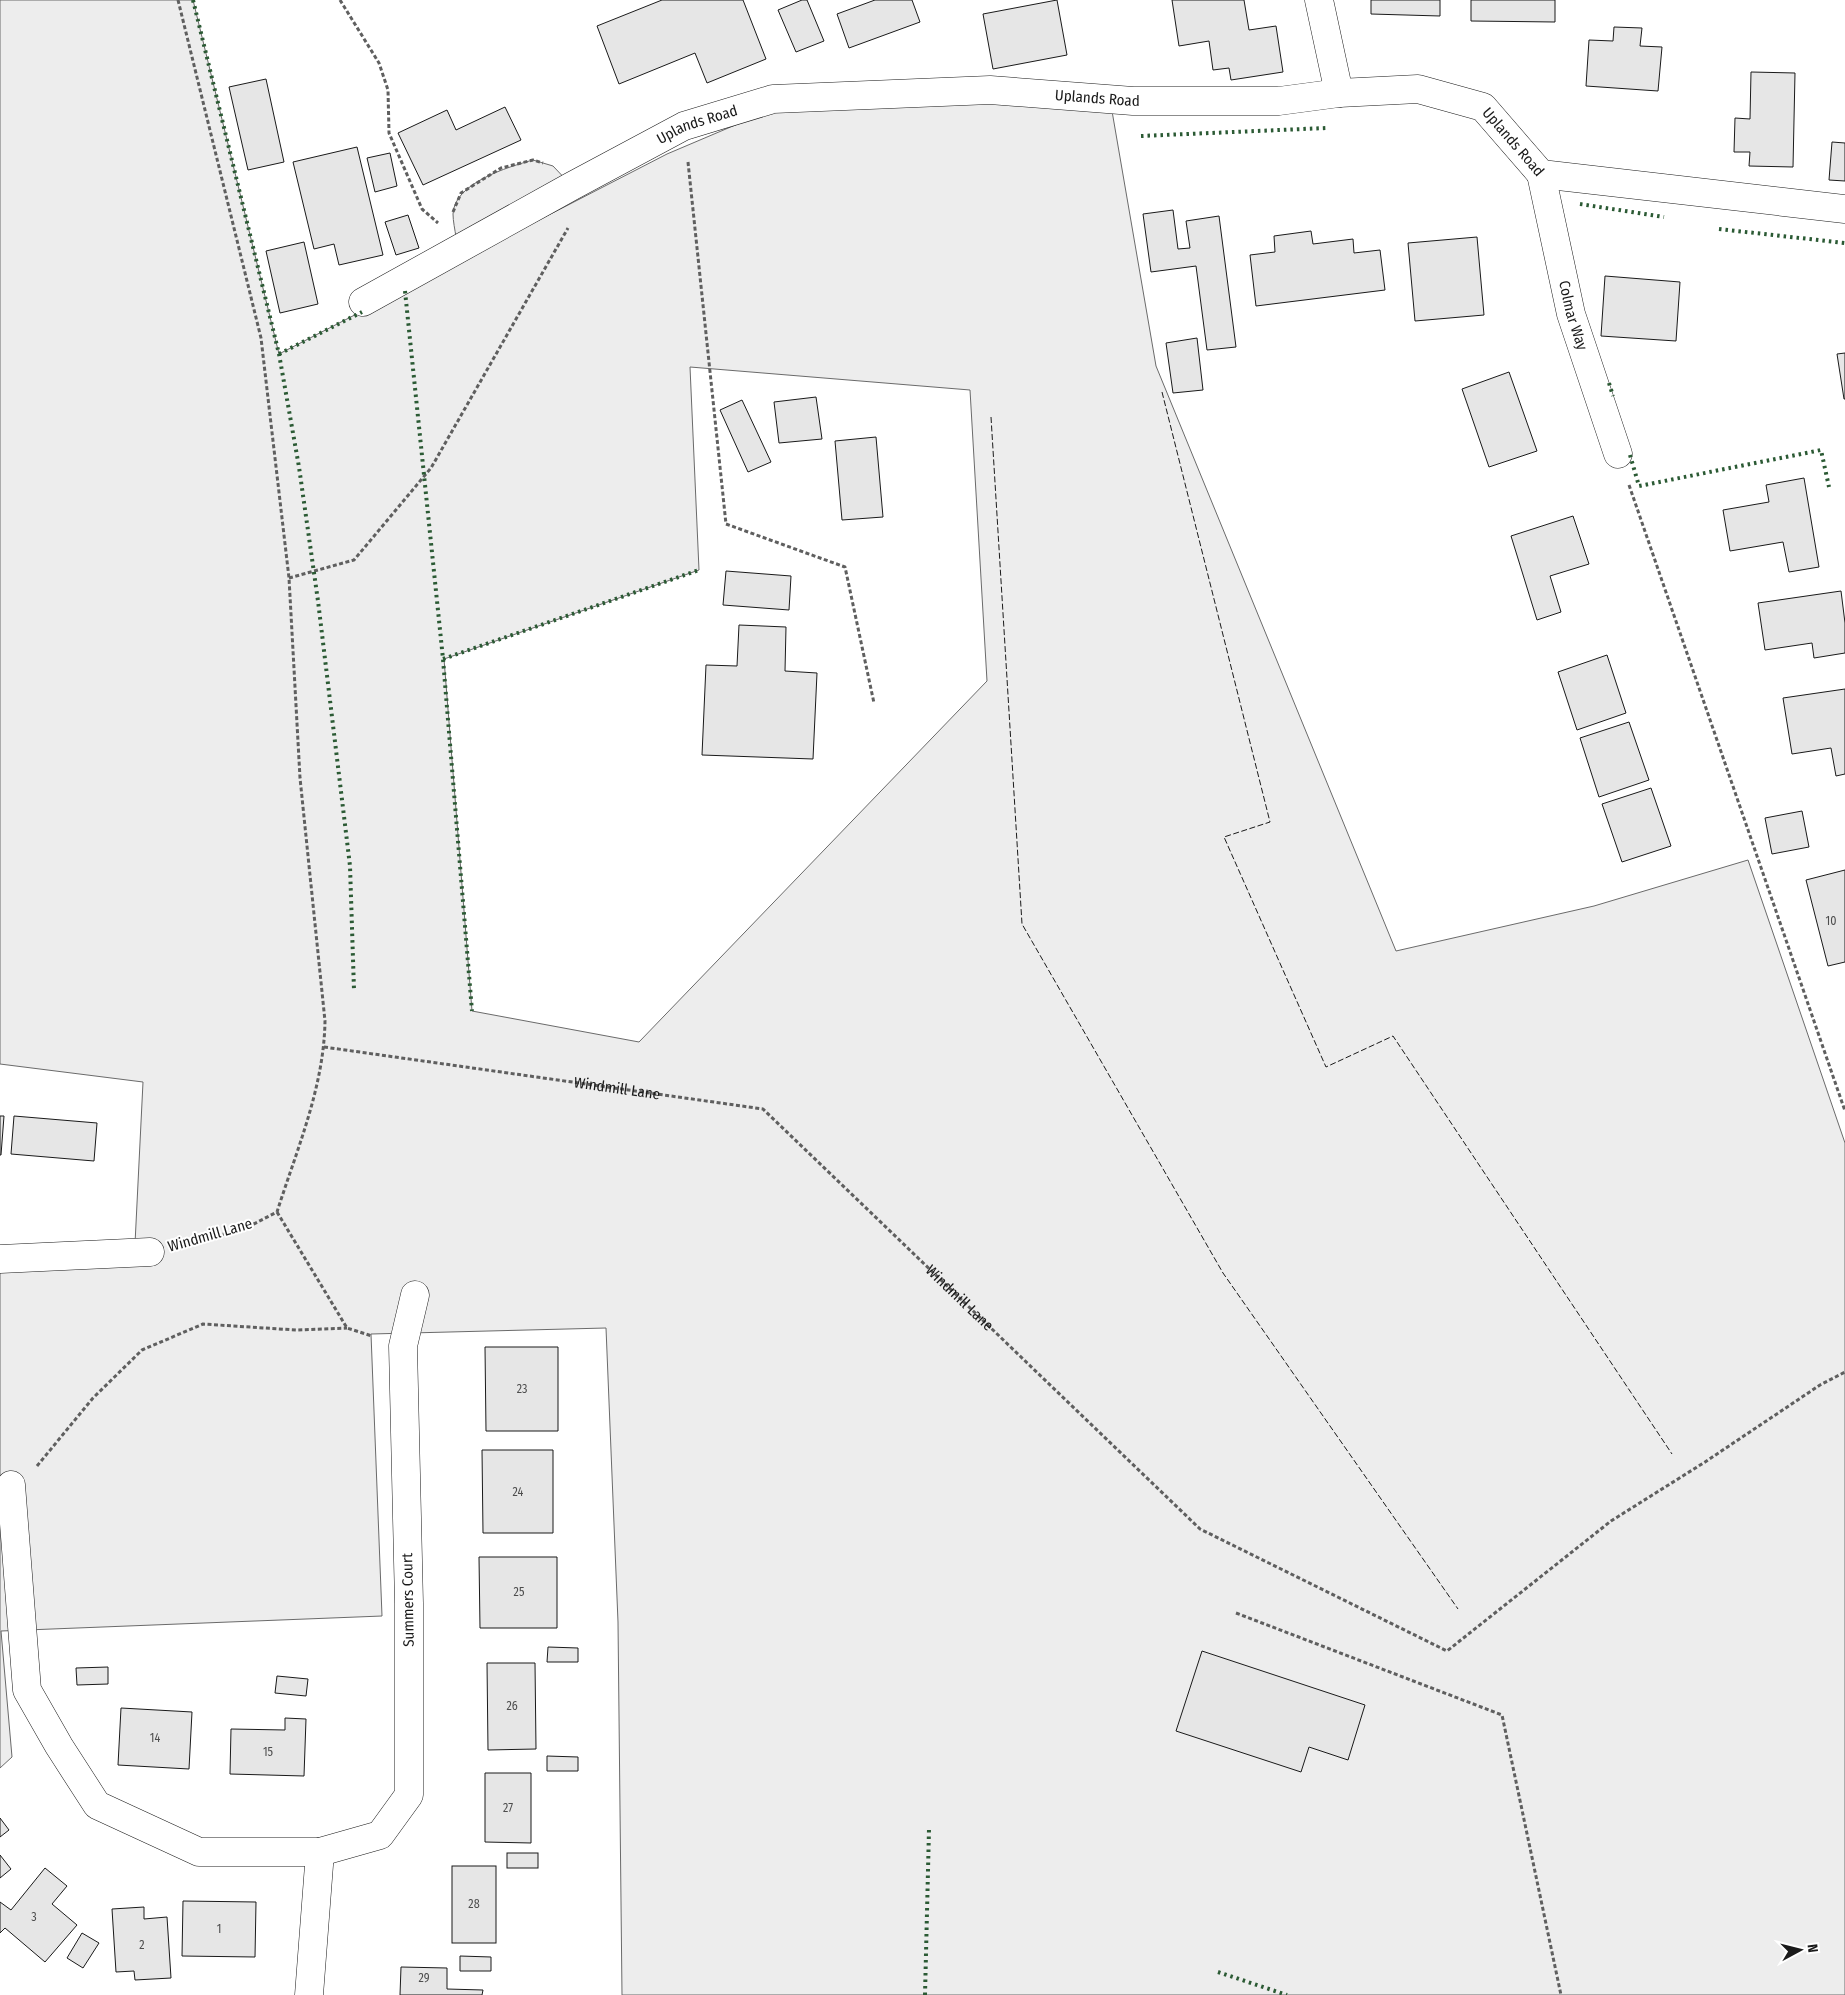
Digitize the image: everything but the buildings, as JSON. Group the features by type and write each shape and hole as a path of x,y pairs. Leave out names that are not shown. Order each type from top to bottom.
{"street":[{"path":"1319,0 1339,93"},
{"name":"Uplands Road","path":"363,302 684,126 773,99 990,90 1133,101 1279,101 1339,93 1418,89 1483,107 1541,174 1845,209"},
{"name":"Colmar Way","path":"1541,174 1571,314 1618,454"},
{"name":"Windmill Lane","path":"0,1259 150,1252"},
{"name":"Summers Court","path":"11,1484 27,1690 58,1746 97,1805 199,1852 320,1852 380,1835 409,1795 409,1604 403,1346 415,1295"},
{"path":"309,1995 320,1852"}],"path":[{"path":"178,0 261,338 289,578 300,778 324,1021 324,1046 318,1084 277,1212 347,1328"},
{"path":"340,0 379,63 388,90 389,133 422,209 442,226"},
{"path":"684,126 726,524 845,567 874,703"},
{"path":"289,578 354,560 431,468 573,221"},
{"path":"1618,454 1845,1111"},
{"name":"Windmill Lane","path":"324,1046 763,1109 1200,1529 1446,1651 1611,1521 1705,1462 1820,1385 1845,1372"},
{"name":"Windmill Lane","path":"150,1252 244,1229 277,1212"},
{"path":"11,1484 31,1473 93,1398 142,1350 203,1324 296,1330 347,1328 403,1346"},
{"path":"1236,1613 1502,1715 1561,1995"}],"shaded area":[{"path":"0,0 193,0 279,354 667,154 773,109 989,99 1112,111 1156,366 1396,951 1594,906 1748,860 1845,1143 1845,1995 622,1995 618,1622 606,1328 371,1334 382,1616 1,1631 12,1757 0,1768 0,1272 134,1264 143,1082 0,1064","holes":["690,367 970,390 987,681 639,1042 472,1011 444,659 699,570"]},
{"path":"533,160 553,166 572,186 456,237 453,214 456,203 462,193 484,178"}],"hedge":[{"path":"193,0 279,354 299,467 318,601 350,866 354,990"},
{"path":"1141,136 1326,128"},
{"path":"1580,204 1664,217"},
{"path":"1719,229 1845,243"},
{"path":"405,291 443,659 472,1011"},
{"path":"279,354 362,312"},
{"path":"1609,383 1613,396"},
{"path":"1630,455 1639,486 1821,450 1829,487"},
{"path":"443,659 699,570"},
{"path":"925,1995 929,1829"},
{"path":"1218,1972 1287,1995"}],"fence":[{"path":"1162,392 1270,822 1224,837 1326,1067 1393,1036 1672,1454"},
{"path":"991,417 1022,924 1223,1273 1458,1609"}]}
